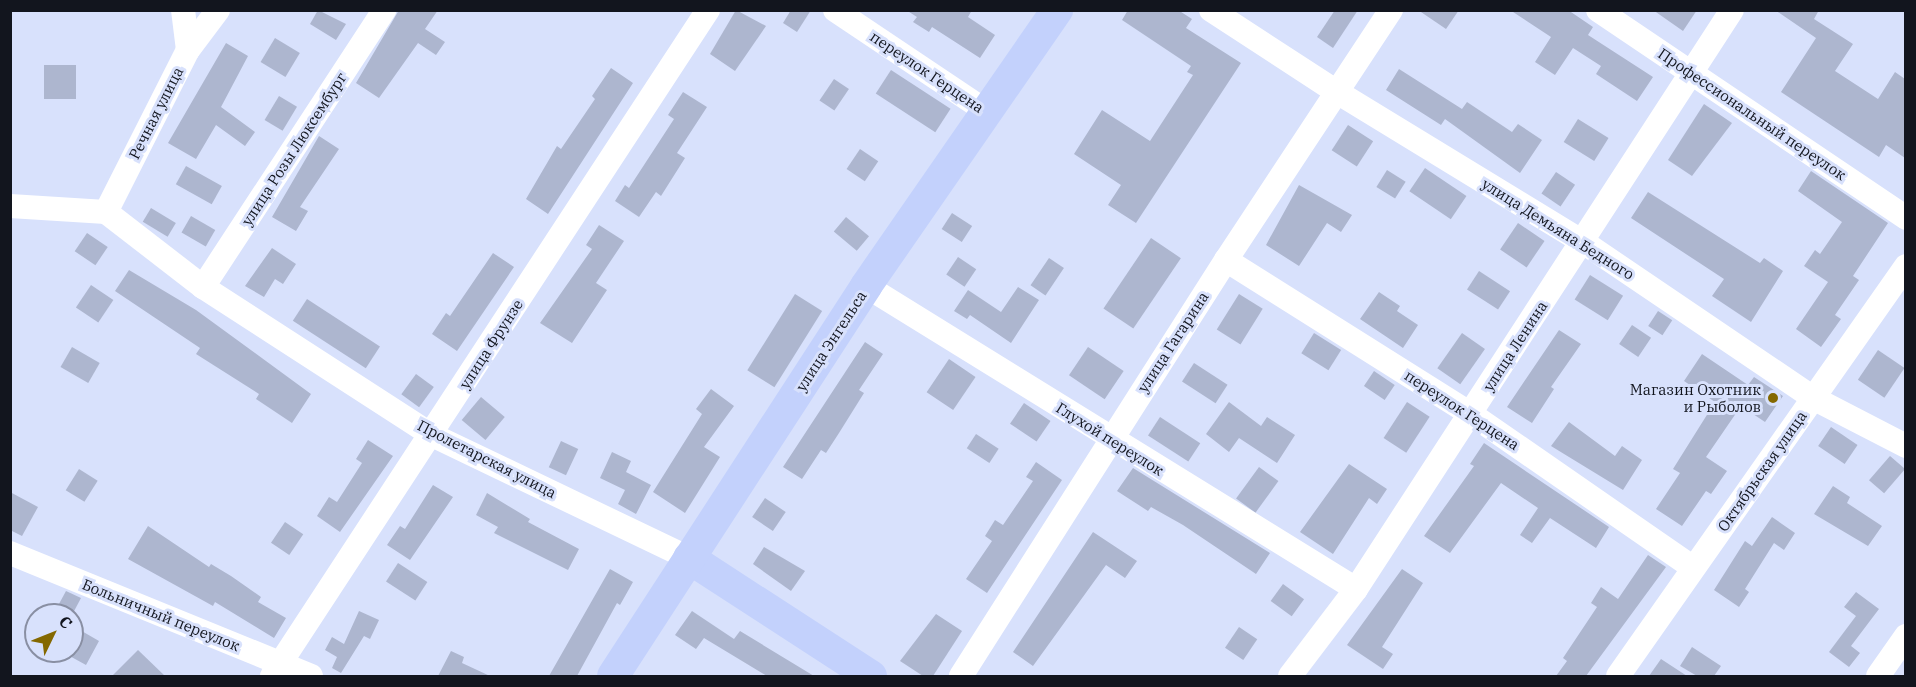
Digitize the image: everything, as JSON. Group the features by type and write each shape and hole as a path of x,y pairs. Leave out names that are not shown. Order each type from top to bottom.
{"main road":[{"name":"улица Энгельса","path":"614,676 866,286 989,113 1057,10"},
{"name":"Пролетарская улица","path":"689,558 871,676"}],"street":[{"name":"Речная улица","path":"106,212 188,50 183,10"},
{"path":"188,50 218,10"},
{"name":"улица Розы Люксембург","path":"203,287 384,10"},
{"name":"переулок Герцена","path":"835,10 989,113"},
{"name":"улица Демьяна Бедного","path":"1210,10 1337,93 1583,242 1813,398 1905,446"},
{"name":"улица Гагарина","path":"961,676 1226,260 1391,10"},
{"name":"Профессиональный переулок","path":"1598,10 1905,218"},
{"name":"улица Ленина","path":"1290,676 1356,589 1732,10"},
{"name":"улица Фрунзе","path":"278,670 432,435 697,15"},
{"path":"10,206 106,212"},
{"name":"Пролетарская улица","path":"106,212 203,287 432,435 689,558"},
{"name":"переулок Герцена","path":"1226,260 1471,414 1693,568"},
{"name":"Октябрьская улица","path":"1618,676 1905,266"},
{"name":"Глухой переулок","path":"866,286 1356,589"},
{"name":"Больничный переулок","path":"10,553 278,670 311,676"},
{"path":"1878,676 1905,636"}],"building":[{"path":"318,10 346,24 336,40 310,24"},
{"path":"399,10 438,10 425,29 445,42 436,55 418,43 379,98 356,83"},
{"path":"736,10 766,26 735,71 710,54"},
{"path":"791,10 811,10 797,32 783,23"},
{"path":"906,10 972,10 968,17 995,35 980,58 932,27 929,32 913,22 917,17"},
{"path":"1128,10 1178,10 1192,19 1186,28 1241,63 1136,223 1108,205 1121,185 1074,154 1102,110 1150,141 1193,75 1187,72 1191,66 1122,20"},
{"path":"1335,10 1358,10 1333,48 1317,37"},
{"path":"1418,10 1459,10 1446,29"},
{"path":"1510,10 1568,10 1593,27 1588,35 1653,77 1637,101 1596,74 1601,66 1573,48 1555,75 1535,62 1551,37"},
{"path":"1653,10 1697,10 1683,31"},
{"path":"1775,10 1819,10 1814,19 1853,44 1835,71 1878,99 1895,72 1905,79 1905,158 1886,145 1879,157 1781,92 1816,38"},
{"path":"275,38 300,53 285,77 261,62"},
{"path":"226,43 248,56 221,107 255,132 245,146 216,125 196,159 168,143"},
{"path":"44,65 76,65 76,99 44,99"},
{"path":"611,68 633,83 548,214 526,199 557,146 561,149 595,99 592,96"},
{"path":"1399,69 1462,109 1467,102 1512,132 1518,124 1542,140 1520,173 1445,119 1441,125 1386,90"},
{"path":"891,70 951,109 935,132 876,93"},
{"path":"834,79 849,89 834,111 819,101"},
{"path":"683,92 707,107 677,153 685,158 661,196 656,192 639,217 615,201 625,185 629,188 674,119 668,115"},
{"path":"279,96 297,107 283,131 265,120"},
{"path":"1704,104 1732,123 1692,176 1668,160"},
{"path":"1578,119 1609,138 1594,161 1564,142"},
{"path":"1348,125 1373,141 1357,166 1332,150"},
{"path":"319,136 339,149 300,207 308,211 296,231 272,217"},
{"path":"860,149 878,161 865,181 847,169"},
{"path":"186,166 222,186 212,204 176,184"},
{"path":"1425,168 1466,196 1451,219 1409,191"},
{"path":"1387,170 1406,182 1395,199 1376,187"},
{"path":"1811,171 1888,223 1853,276 1859,280 1835,315 1841,319 1821,347 1796,329 1828,282 1804,266 1815,250 1820,254 1842,222 1798,191"},
{"path":"1556,172 1575,185 1561,206 1541,194"},
{"path":"1299,185 1352,215 1341,232 1327,223 1299,266 1266,245"},
{"path":"1648,192 1760,263 1764,258 1783,271 1751,322 1712,296 1724,279 1631,218"},
{"path":"151,208 176,223 168,237 143,222"},
{"path":"952,213 972,226 962,242 942,229"},
{"path":"191,216 215,230 206,246 182,232"},
{"path":"846,217 869,236 857,251 834,232"},
{"path":"1518,223 1545,241 1527,267 1500,250"},
{"path":"599,225 624,241 596,283 607,290 572,343 540,323 592,249 586,245"},
{"path":"87,233 108,247 95,265 75,251"},
{"path":"1151,238 1181,258 1133,329 1103,308"},
{"path":"272,248 296,264 283,284 275,279 264,297 245,286"},
{"path":"493,253 514,267 457,351 432,334 446,313 450,316"},
{"path":"958,257 976,269 964,287 946,274"},
{"path":"1049,258 1064,268 1045,295 1031,285"},
{"path":"129,270 196,310 311,394 292,423 256,399 259,394 196,354 200,348 115,291"},
{"path":"1479,271 1510,291 1498,310 1467,289"},
{"path":"1590,275 1623,296 1608,320 1575,300"},
{"path":"91,285 113,300 98,322 76,307"},
{"path":"1018,287 1039,300 1011,343 970,315 967,319 954,311 968,290 1001,312"},
{"path":"1379,292 1400,306 1397,311 1418,325 1403,348 1360,319"},
{"path":"795,294 822,311 774,387 747,370"},
{"path":"1239,294 1263,309 1240,344 1217,330"},
{"path":"307,299 380,346 366,368 293,321"},
{"path":"1658,311 1672,320 1662,335 1648,326"},
{"path":"1632,325 1651,338 1638,357 1619,344"},
{"path":"1559,330 1581,344 1551,387 1554,389 1532,423 1507,407"},
{"path":"1314,333 1341,350 1328,370 1301,353"},
{"path":"1462,333 1485,349 1460,384 1437,368"},
{"path":"865,342 883,354 859,390 864,393 839,433 826,453 821,450 802,479 783,467"},
{"path":"72,347 100,363 88,383 60,367"},
{"path":"1088,347 1124,371 1105,399 1069,375"},
{"path":"1878,350 1905,368 1884,398 1858,380"},
{"path":"1702,354 1748,385 1754,377 1783,396 1765,422 1741,406 1706,457 1727,471 1711,494 1706,491 1682,526 1656,509 1680,473 1673,469 1715,402 1684,381"},
{"path":"949,359 976,377 953,410 927,392"},
{"path":"1194,363 1228,385 1216,403 1182,381"},
{"path":"1374,371 1395,385 1385,400 1364,386"},
{"path":"416,374 434,387 419,407 401,394"},
{"path":"711,389 734,406 704,447 720,457 685,513 653,492 702,414 696,409"},
{"path":"481,397 505,417 485,440 462,420"},
{"path":"1229,402 1261,426 1267,417 1295,435 1277,463 1239,438 1229,452 1206,434"},
{"path":"1407,402 1430,417 1406,453 1384,438"},
{"path":"1024,403 1051,421 1037,442 1010,424"},
{"path":"1160,417 1200,443 1188,462 1148,435"},
{"path":"1569,422 1615,456 1622,446 1642,460 1623,490 1551,446"},
{"path":"1831,427 1858,445 1845,464 1818,446"},
{"path":"976,434 999,449 989,463 967,448"},
{"path":"368,440 393,456 340,532 317,516 329,497 337,502 362,463 356,459"},
{"path":"561,441 578,449 566,475 549,467"},
{"path":"1484,443 1609,527 1596,548 1550,518 1532,543 1520,535 1538,508 1501,483 1450,553 1424,536 1474,466 1470,464"},
{"path":"612,452 631,461 626,472 651,485 636,514 618,504 625,490 600,478"},
{"path":"1890,456 1905,469 1884,493 1869,480"},
{"path":"1036,462 1062,480 987,593 966,579 992,541 985,536 995,520 1003,525 1033,481 1026,477"},
{"path":"1349,464 1387,489 1377,504 1369,498 1333,554 1300,532"},
{"path":"1259,467 1278,481 1255,513 1236,499"},
{"path":"1133,468 1270,553 1256,574 1183,525 1151,507 1148,511 1117,491"},
{"path":"79,469 98,481 84,502 66,490"},
{"path":"433,485 453,497 410,560 387,545 400,526 405,529"},
{"path":"1833,486 1850,497 1847,503 1882,526 1868,546 1814,514"},
{"path":"10,492 38,507 22,536 10,530"},
{"path":"487,493 530,519 528,522 579,549 568,570 494,533 498,527 476,515"},
{"path":"765,498 786,512 773,531 752,517"},
{"path":"1772,517 1795,533 1784,550 1774,543 1745,589 1749,592 1739,607 1714,590 1745,541 1752,546"},
{"path":"285,522 303,534 289,555 271,543"},
{"path":"148,526 209,567 211,564 231,576 261,597 258,602 286,618 274,638 215,602 213,606 128,559"},
{"path":"1093,532 1137,561 1125,578 1106,565 1033,666 1013,652"},
{"path":"764,547 805,571 791,591 753,564"},
{"path":"1648,555 1666,567 1586,676 1556,676 1567,661 1563,658 1597,607 1591,603 1601,587 1618,599"},
{"path":"398,563 427,582 415,601 386,581"},
{"path":"610,569 633,582 620,605 617,603 577,676 549,676"},
{"path":"1402,569 1423,583 1382,647 1393,654 1383,669 1347,645"},
{"path":"1283,584 1304,599 1292,616 1271,601"},
{"path":"66,591 81,598 78,603 60,603"},
{"path":"1856,592 1879,609 1851,646 1860,653 1849,667 1829,652 1856,616 1844,607"},
{"path":"359,611 379,620 370,639 364,636 341,673 332,668 337,657 325,650 332,637 344,644"},
{"path":"692,611 734,639 740,631 814,676 767,676 704,638 696,649 675,635"},
{"path":"936,614 962,631 933,676 923,676 900,661"},
{"path":"1239,627 1257,639 1243,660 1225,648"},
{"path":"84,632 99,641 86,665 82,663"},
{"path":"1692,647 1721,666 1714,676 1697,676 1680,666"},
{"path":"138,650 165,676 112,676"},
{"path":"451,651 464,657 462,663 490,676 438,676"},
{"path":"1661,659 1687,676 1649,676"}],"place":[{"name":"Магазин Охотник и Рыболов","path":"1773,398"}]}
